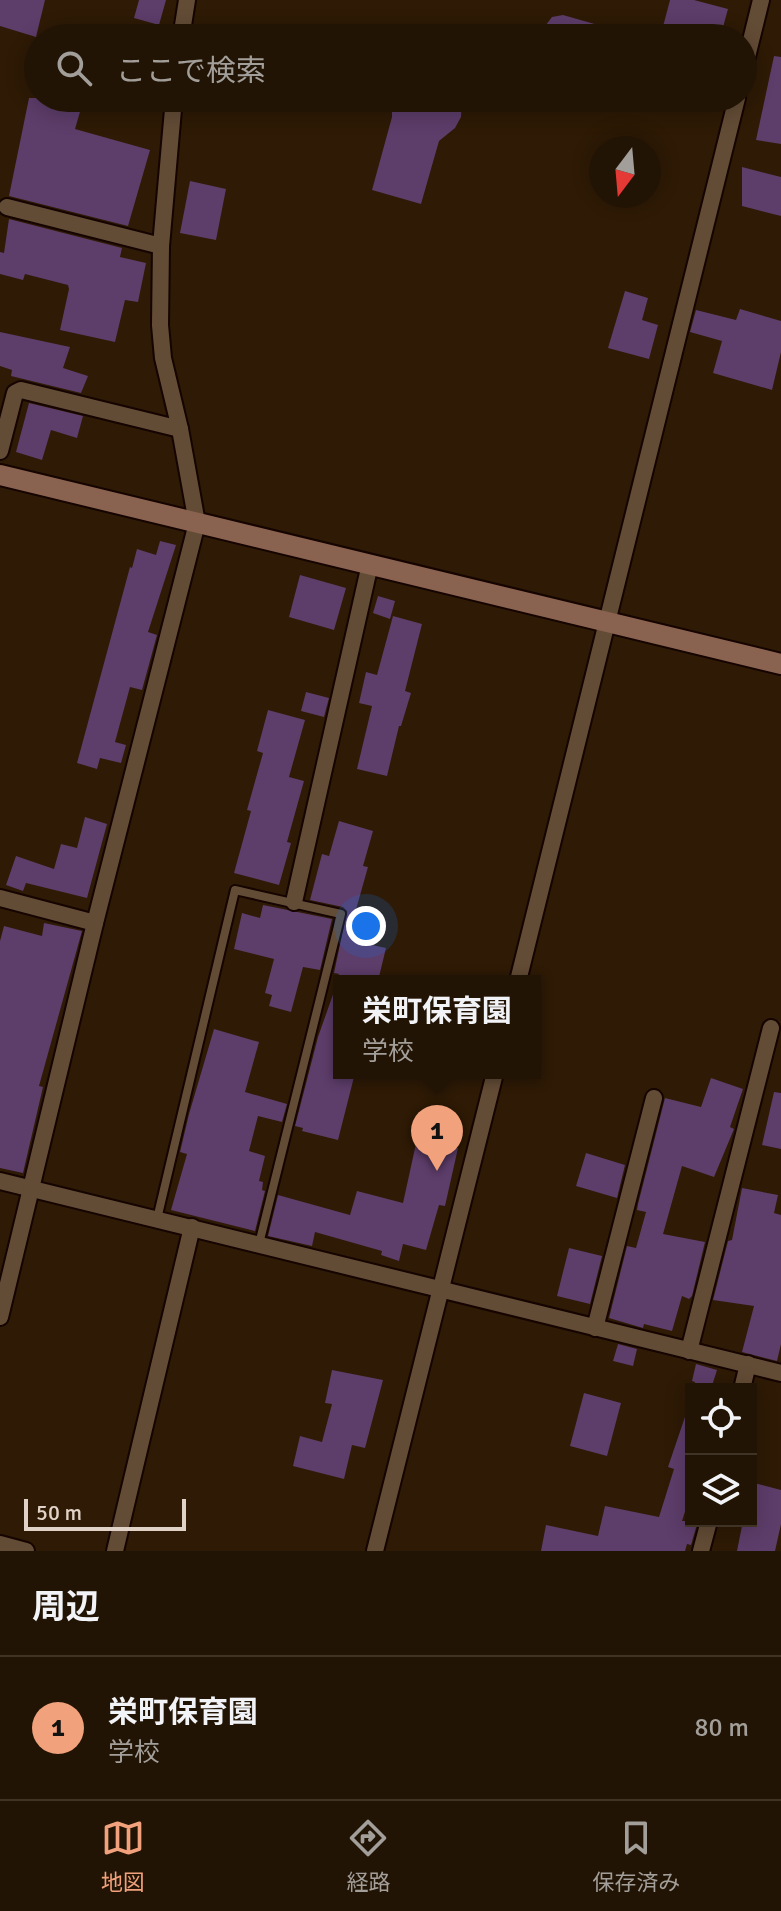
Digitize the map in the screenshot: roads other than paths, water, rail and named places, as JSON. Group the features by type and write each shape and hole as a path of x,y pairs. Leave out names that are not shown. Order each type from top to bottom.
{"street":[{"path":"183,24 187,0"},
{"path":"755,24 761,0"},
{"path":"0,1317 95,923 197,523 163,358 160,325 161,246 173,112"},
{"path":"519,975 733,112"},
{"path":"7,207 161,246"},
{"path":"0,451 15,393 21,390 180,429"},
{"path":"0,475 781,664"},
{"path":"294,902 370,564"},
{"path":"0,898 95,923"},
{"path":"689,1351 771,1028"},
{"path":"375,1551 494,1079"},
{"path":"595,1328 654,1098"},
{"path":"0,1181 781,1373"},
{"path":"115,1551 192,1227"},
{"path":"743,1383 748,1364"},
{"path":"701,1551 707,1527"},
{"path":"0,1544 26,1551"}],"lane":[{"path":"157,1219 235,890 294,902 341,914 259,1245"}],"place":[{"name":"栄町保育園","path":"437,1171"}]}
